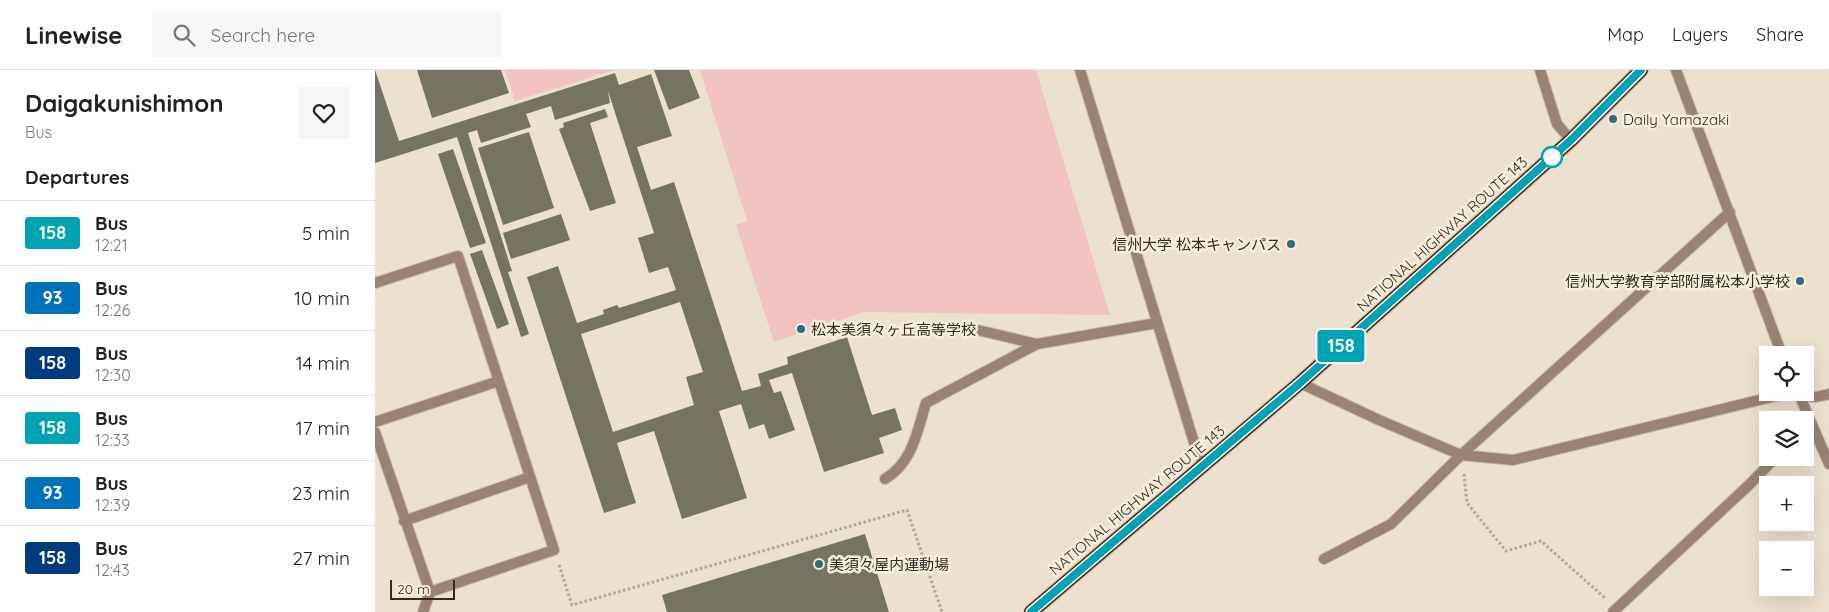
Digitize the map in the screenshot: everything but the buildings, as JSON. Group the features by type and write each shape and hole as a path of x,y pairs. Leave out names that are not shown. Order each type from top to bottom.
{"highway":[{"name":"NATIONAL HIGHWAY ROUTE 143","path":"1031,612 1300,383 1571,140 1641,70"}],"street":[{"path":"1080,70 1196,449 1204,464"},
{"path":"1540,70 1557,124 1571,140"},
{"path":"1676,70 1779,346"},
{"path":"1324,558 1391,524 1461,455 1730,212"},
{"path":"375,283 458,256 554,550 430,592"},
{"path":"885,479 895,473 911,453 926,403 1037,344 1157,323"},
{"path":"916,328 969,328 1037,344"},
{"path":"375,422 499,382"},
{"path":"1300,383 1379,420 1461,455 1513,460 1759,400"},
{"path":"1814,397 1829,394"},
{"path":"375,432 404,521 430,592 423,612"},
{"path":"1814,434 1829,464"},
{"path":"1615,610 1767,466"},
{"path":"404,521 530,477"}],"path":[{"path":"1461,455 1467,503 1506,551 1541,541 1615,610"},
{"path":"554,550 572,605 907,510 942,612"}],"shaded area":[{"path":"505,70 614,70 515,101"},
{"path":"700,70 1036,70 1110,315 864,312 774,342 736,225 747,221"}],"bus line":[{"name":"158","path":"1031,612 1300,383 1571,140 1641,70"}],"place":[{"name":"Daily Yamazaki","path":"1613,119"},
{"name":"信州大学 松本キャンパス","path":"1291,244"},
{"name":"信州大学教育学部附属松本小学校","path":"1800,281"},
{"name":"松本美須々ヶ丘高等学校","path":"801,329"},
{"name":"美須々屋内運動場","path":"819,564"}]}
